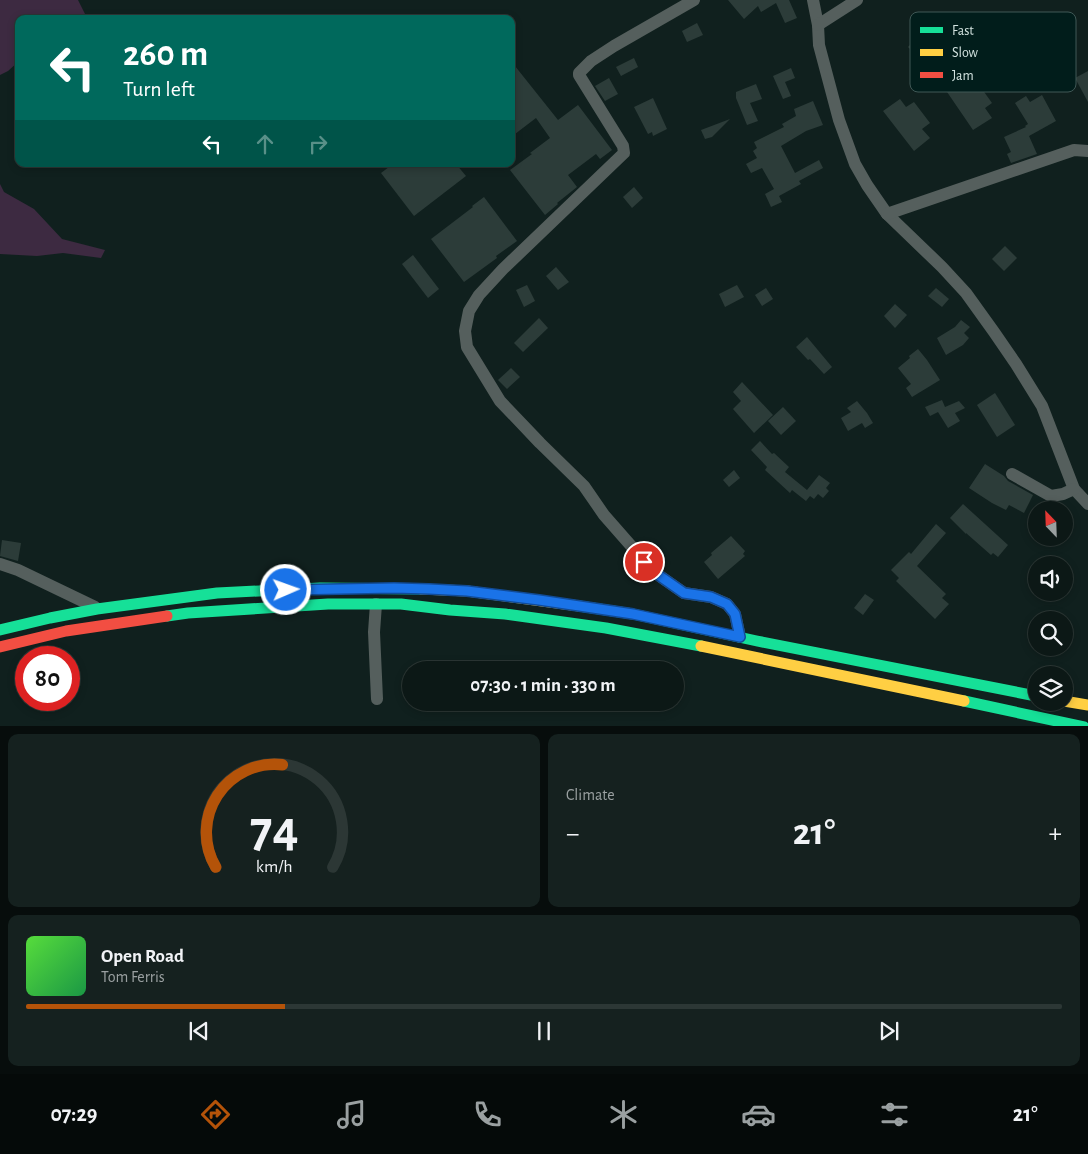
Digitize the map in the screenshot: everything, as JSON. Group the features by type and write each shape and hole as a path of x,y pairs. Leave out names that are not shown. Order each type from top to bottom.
{"highway":[{"path":"0,630 97,608 243,592 320,588 467,591 633,614 1028,694"},
{"path":"0,647 66,631 188,613 328,604 401,604 505,614 606,628 734,652 1000,710 1084,726"},
{"path":"1073,702 1088,705"}],"street":[{"path":"694,0 614,46 579,73 578,75 623,146 624,153 479,294 469,311 465,331 467,347 500,401 584,486 626,542 654,572 684,593 711,597 727,604 735,614 740,637"},
{"path":"813,0 818,25 819,45 839,120 855,164 887,214 942,267 966,294 1005,348 1042,406 1074,489 1088,504"},
{"path":"818,25 857,0"},
{"path":"887,214 1074,150 1088,151"},
{"path":"1012,474 1051,496 1063,494 1074,489"},
{"path":"0,564 18,570 97,608"},
{"path":"376,604 374,632 377,700"}],"shaded area":[{"path":"0,0 78,0 86,15 15,15 15,65 0,75"},
{"path":"0,184 4,192 34,209 62,239 105,250 101,258 63,253 37,256 0,254"}],"building":[{"path":"728,0 789,0 797,18 785,23 776,3 761,12 758,6 744,19"},
{"path":"697,23 703,35 687,42 682,31"},
{"path":"634,58 638,67 621,76 616,67"},
{"path":"515,66 558,120 578,105 612,150 600,159 596,154 568,175 577,187 545,215 510,170 550,138 536,118 515,134"},
{"path":"791,68 795,78 785,82 791,96 783,99 773,76"},
{"path":"1088,71 1088,102 1076,80 1076,77"},
{"path":"609,78 618,94 605,101 595,86"},
{"path":"756,84 762,99 750,103 758,121 747,125 736,98 736,92"},
{"path":"947,92 984,92 992,103 985,108 992,118 973,130"},
{"path":"1042,95 1056,121 1029,136 1037,154 1011,163 1007,154 1011,152 1004,137 1026,127 1028,124 1015,103 1026,96 1030,102"},
{"path":"653,98 667,129 653,136 652,132 648,134 634,107"},
{"path":"900,99 906,107 914,102 930,123 922,129 930,138 914,151 883,111"},
{"path":"813,101 823,125 806,131 781,146 795,173 819,160 823,168 799,181 801,184 779,196 782,202 771,207 765,194 774,189 762,168 751,173 746,164 757,158 753,151 757,148 754,142 784,127 782,124 796,116 794,109"},
{"path":"730,119 712,137 705,139 701,130"},
{"path":"389,167 458,167 466,176 414,216 381,173"},
{"path":"634,187 643,198 632,208 623,197"},
{"path":"484,197 517,241 464,282 431,239"},
{"path":"1005,246 1017,258 1004,271 992,259"},
{"path":"413,255 439,289 428,298 402,264"},
{"path":"556,267 569,282 558,290 546,276"},
{"path":"527,285 535,301 524,307 516,290"},
{"path":"737,285 744,297 725,307 719,294"},
{"path":"766,288 773,299 762,306 755,295"},
{"path":"936,288 949,299 942,307 928,296"},
{"path":"895,304 907,315 895,328 884,316"},
{"path":"539,318 548,328 523,352 514,343"},
{"path":"961,320 970,327 964,333 969,338 963,345 946,355 937,338 955,327"},
{"path":"807,337 832,367 824,374 796,347"},
{"path":"918,349 940,380 912,397 906,388 911,384 898,368"},
{"path":"511,368 520,377 507,389 498,380"},
{"path":"742,382 773,415 754,433 733,409 741,401 733,392"},
{"path":"995,393 1015,425 997,437 977,405"},
{"path":"942,400 945,407 959,401 965,408 955,413 960,421 948,428 938,412 930,416 925,407"},
{"path":"857,401 873,423 865,428 862,423 848,431 841,418 851,412 847,408"},
{"path":"783,407 796,421 781,435 768,421"},
{"path":"760,441 772,454 774,453 789,467 785,472 807,490 819,475 830,483 826,488 829,491 823,498 818,494 814,499 810,496 806,501 792,490 790,493 765,470 767,467 751,450"},
{"path":"985,464 1004,476 1008,481 1033,495 1030,501 1028,501 1024,513 1009,505 1006,510 969,488"},
{"path":"734,470 740,478 729,487 723,480"},
{"path":"963,504 1008,545 998,557 993,553 991,555 950,518"},
{"path":"936,524 946,533 917,566 946,594 942,598 949,604 935,619 896,581 899,578 891,570 909,552 911,554"},
{"path":"731,536 745,551 743,554 745,556 718,579 704,562 712,555 711,553"},
{"path":"2,540 21,543 18,561 0,556"},
{"path":"865,594 874,600 863,615 854,608"}],"traffic: fast":[{"path":"0,630 97,609 217,593 320,588 421,589"},
{"path":"167,616 328,604 401,604 505,614 606,628 701,646"},
{"path":"579,606 633,614 757,641 1028,694"},
{"path":"964,701 1079,726"}],"traffic: slow":[{"path":"421,589 467,591 579,606"},
{"path":"701,646 964,701"},
{"path":"1073,702 1088,705"}],"traffic: jam":[{"path":"0,647 66,631 167,616"}],"route":[{"path":"286,590 394,588 467,591 633,614 740,637 735,614 727,604 711,597 684,593 654,572 644,562"}]}
